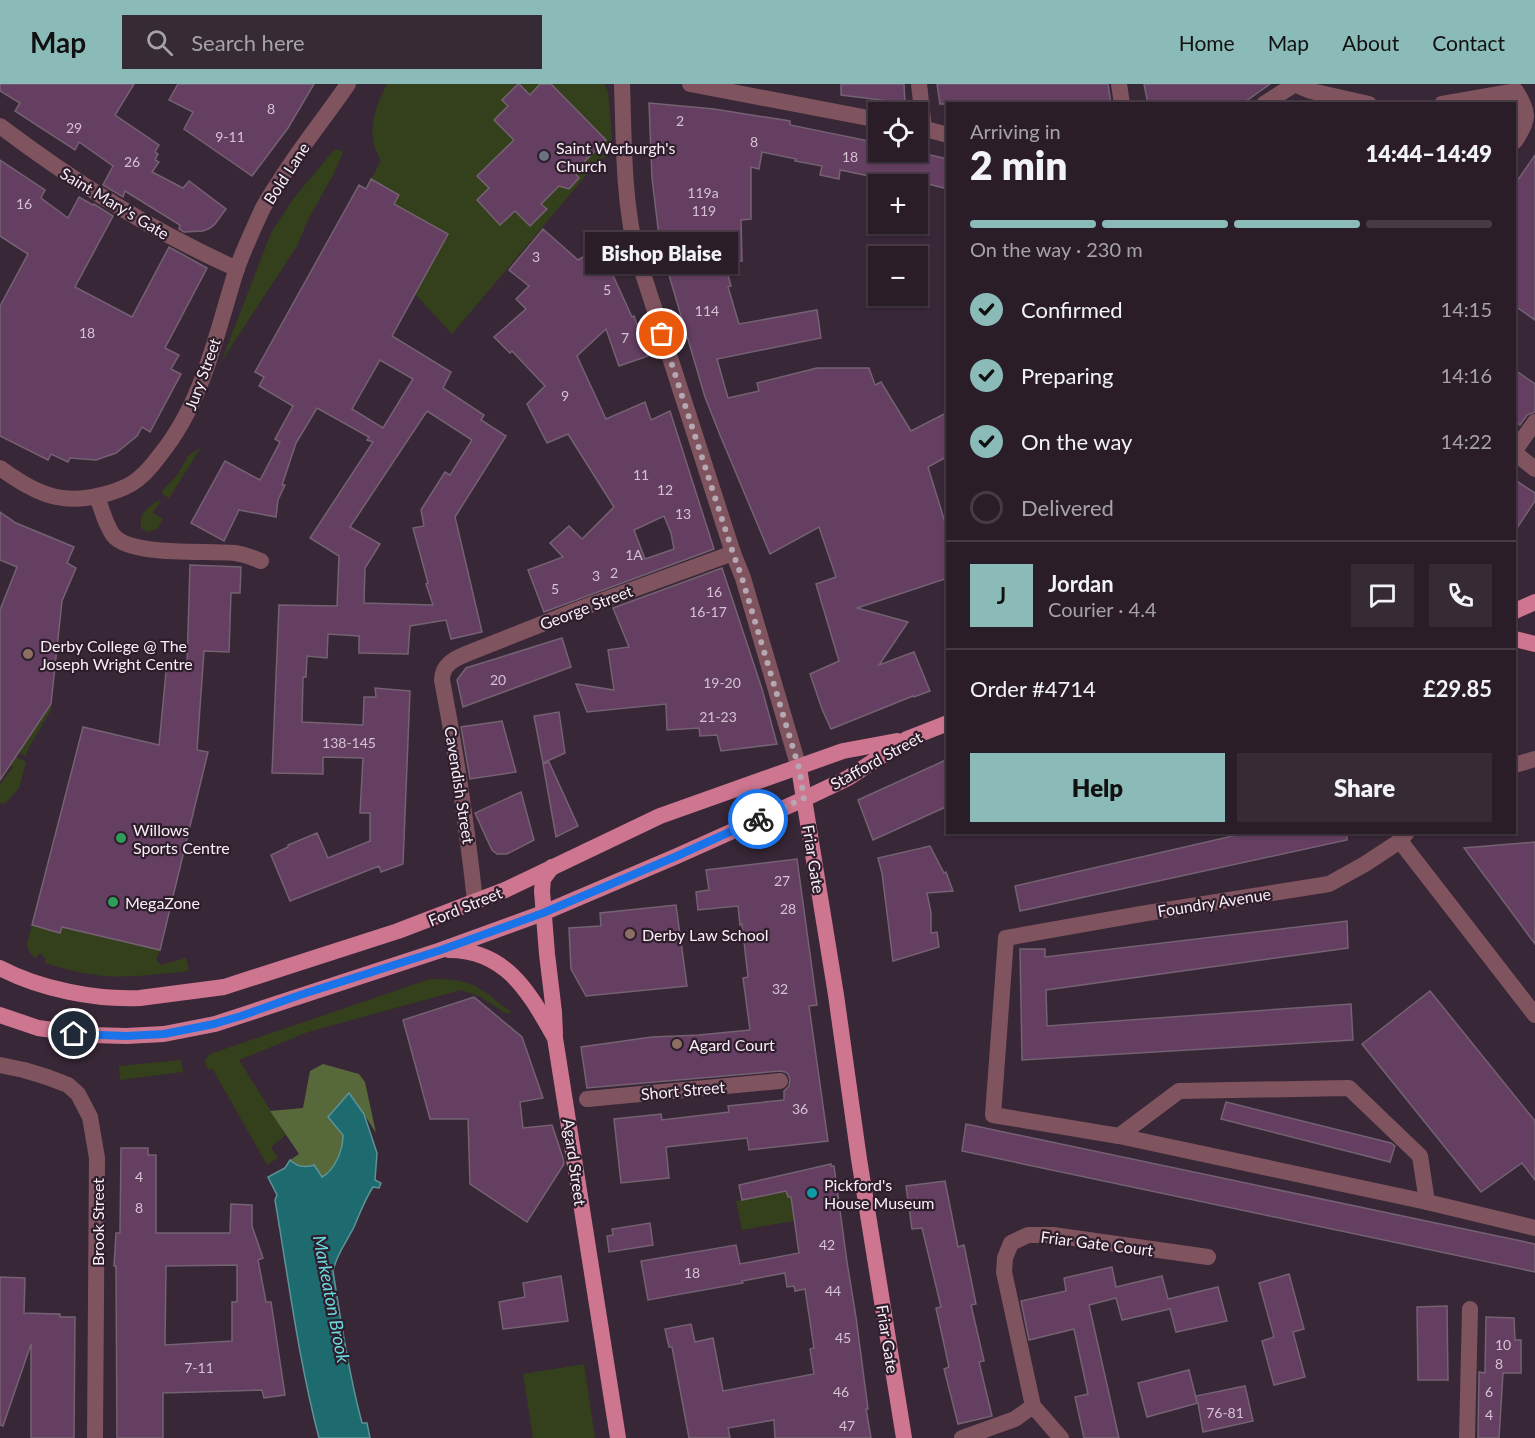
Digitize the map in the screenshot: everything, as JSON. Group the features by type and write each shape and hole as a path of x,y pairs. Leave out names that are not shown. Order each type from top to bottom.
{"main road":[{"path":"1516,611 1535,602"},
{"path":"1516,639 1535,644"},
{"name":"Stafford Street","path":"804,798 848,778 907,739 946,724"},
{"name":"Ford Street","path":"4,971 52,988 91,996 128,999 159,997 224,987 398,932 505,890 660,816 843,751 907,739"},
{"name":"Friar Gate","path":"799,768 904,1438"},
{"name":"Ford Street","path":"1,1015 38,1028 83,1035 126,1036 174,1032 214,1024 441,950 543,913 677,856 804,798"},
{"path":"552,867 543,879 542,891 555,1038"},
{"name":"Agard Street","path":"441,950 465,950 496,962 526,990 555,1038 618,1438"}],"street":[{"name":"Bold Lane","path":"237,269 270,195 348,84"},
{"name":"Friar Gate","path":"622,84 627,190 636,252 742,578 799,768"},
{"path":"690,84 868,118"},
{"path":"920,84 920,102"},
{"path":"1119,84 1122,102"},
{"path":"1267,102 1294,84 1311,91 1360,102"},
{"path":"1453,102 1516,91 1526,107 1526,120 1516,140"},
{"name":"Saint Mary's Gate","path":"0,126 104,199 177,240 237,269"},
{"path":"928,130 946,134"},
{"name":"Jury Street","path":"0,468 32,489 59,499 73,500 114,492 138,479 163,452 189,411 202,382 237,269"},
{"path":"1516,450 1535,422"},
{"path":"1516,453 1535,469"},
{"path":"97,496 105,520 115,537 128,544 149,550 237,553 261,561"},
{"name":"George Street","path":"444,669 449,663 466,654 582,608 733,553"},
{"name":"Cavendish Street","path":"444,669 442,680 457,761 475,901"},
{"path":"1516,765 1535,759"},
{"path":"1404,837 1535,1015"},
{"name":"Foundry Avenue","path":"1119,1136 993,1115 1006,938 1329,884 1365,864 1404,837"},
{"name":"Brook Street","path":"0,1065 24,1070 68,1085 78,1094 90,1117 97,1158 95,1438"},
{"name":"Short Street","path":"587,1099 780,1081"},
{"path":"1119,1136 1179,1091 1349,1088 1420,1156 1427,1202"},
{"path":"1119,1136 1427,1202 1535,1228"},
{"name":"Friar Gate Court","path":"1061,1438 1033,1406 1004,1272 1005,1258 1011,1244 1028,1235 1053,1235 1208,1257"},
{"path":"1467,1438 1470,1309"},
{"path":"962,1438 1015,1419 1033,1406"}],"shaded area":[{"path":"387,84 604,84 608,92 613,150 588,173 452,334 415,294 448,234 394,204 371,179 381,161 373,142 373,122 378,103"},
{"path":"334,150 340,150 343,153 297,246 221,362 271,233 293,199"},
{"path":"201,447 169,498 163,495 162,491 178,474 188,456"},
{"path":"159,500 153,513 163,519 157,529 147,532 141,528 141,518"},
{"path":"50,705 52,708 26,756 18,752"},
{"path":"0,749 26,762 19,788 5,804 0,803 0,784 13,767 0,758"},
{"path":"32,925 60,933 62,927 160,950 156,960 161,965 186,958 189,971 142,976 107,976 51,965 45,963 45,958 40,953 36,958 29,951 28,943"},
{"path":"430,979 454,980 472,984 512,1012 507,1014 479,996 461,990 308,1032 239,1060 286,1135 271,1147 278,1158 267,1165 212,1068 209,1070 206,1066 205,1060 210,1054"},
{"path":"181,1060 183,1072 120,1080 119,1066"},
{"path":"323,1064 359,1074 365,1082 376,1133 348,1094 340,1151 330,1171 322,1177 314,1165 301,1166 290,1160 299,1154 270,1111 303,1108 310,1071"},
{"path":"786,1191 788,1197 800,1195 804,1219 742,1230 736,1201"},
{"path":"584,1364 595,1438 533,1438 523,1374"}],"water":[{"name":"Markeaton Brook","path":"349,1093 364,1114 377,1153 375,1180 381,1183 379,1188 373,1187 368,1196 333,1271 353,1386 362,1423 367,1423 370,1438 319,1438 295,1322 275,1200 277,1195 268,1177 285,1168 290,1160 301,1166 314,1165 322,1177 331,1170 340,1153 343,1135 328,1117"}],"building":[{"path":"0,84 134,84 115,115 159,145 155,152 158,154 155,160 159,162 152,172 183,188 189,181 226,209 210,228 203,231 184,232 179,229 180,225 125,191 123,197 103,185 113,166 79,142 75,150 15,111 20,103 0,91"},
{"path":"178,84 314,84 288,128 252,176 184,129 193,112 169,100"},
{"name":"Saint Werburgh's Church","path":"518,84 530,95 540,84 551,84 606,140 574,172 579,178 569,189 559,186 541,204 547,209 530,226 515,211 500,225 477,200 489,188 477,176 514,140 494,120 508,106 502,100"},
{"path":"841,84 904,84 905,102 897,102 841,95"},
{"path":"937,84 1108,84 1111,102 946,102 946,104 940,104"},
{"path":"1144,84 1270,84 1245,102 1148,102"},
{"path":"649,103 714,109 790,121 790,125 868,141 868,162 928,162 928,154 946,159 946,188 928,184 928,174 868,176 840,170 839,179 820,175 822,166 762,152 759,169 751,167 751,219 741,220 742,261 724,261 731,286 728,287 739,324 817,310 821,338 717,359 728,398 759,391 757,383 817,368 869,368 875,385 881,382 911,431 946,413 946,457 928,467 946,526 946,579 857,608 908,622 879,665 914,652 930,691 831,729 810,674 839,661 816,584 836,577 819,527 770,554 705,397 669,275 658,228 652,178"},
{"path":"1535,155 1535,320 1516,307 1516,183"},
{"path":"0,160 45,190 41,198 68,218 79,197 113,216 75,287 132,317 169,247 207,268 165,348 179,355 171,369 181,374 150,432 142,427 137,436 116,453 96,460 70,458 68,462 51,454 48,460 0,436 0,306 28,254 0,236"},
{"path":"371,179 399,195 394,204 448,234 392,336 451,372 443,388 484,415 481,420 506,436 455,517 482,632 451,639 446,620 410,626 408,654 359,653 359,636 328,634 327,658 307,656 306,677 303,677 302,722 363,725 364,697 376,697 375,688 410,691 403,864 381,872 379,866 290,901 271,855 317,833 328,858 370,841 370,813 360,813 363,758 323,757 323,774 272,773 279,605 337,606 339,556 310,538 373,442 367,440 369,437 317,408 296,443 282,485 285,485 278,500 276,517 239,510 224,541 191,523 225,461 260,480 280,442 275,439 293,406 259,386 264,377 255,372 359,185 366,189","holes":["380,360 413,379 383,428 352,409","427,411 472,440 450,475 445,472 421,510 424,526 413,528 433,605 364,603 365,568 380,544 350,527"]},
{"path":"543,229 578,260 600,247 632,317 634,316 648,356 619,366 606,329 577,356 606,419 645,402 651,420 670,411 714,549 544,612 528,570 563,557 550,543 569,526 582,539 614,507 568,434 547,443 527,404 545,386 512,351 510,353 494,337 526,309 516,299 529,286 509,270","holes":["664,516 674,549 645,559 634,530"]},
{"path":"1516,371 1535,384 1535,412 1527,415 1520,425 1516,422"},
{"path":"1516,481 1535,493 1535,501 1516,530"},
{"path":"0,512 16,523 74,547 67,563 76,568 62,601 51,704 0,780 0,610 17,567 0,560"},
{"name":"Willows Sports Centre","path":"190,565 241,567 240,593 231,593 229,652 204,651 197,750 208,752 160,950 62,927 60,933 32,925 83,727 159,745 167,662 187,665"},
{"path":"722,568 762,689 777,744 721,751 717,735 700,736 699,728 667,730 666,704 587,712 576,684 614,690 608,650 629,647 613,608"},
{"path":"562,638 571,667 463,707 457,680 466,668"},
{"path":"559,712 565,753 543,763 534,716"},
{"path":"502,721 516,772 470,779 461,727"},
{"path":"946,760 946,807 873,840 858,800"},
{"path":"549,762 578,826 556,837 543,764"},
{"path":"521,792 534,840 507,854 497,854 492,850 475,813"},
{"path":"1241,834 1347,834 1347,840 1020,911 1015,886"},
{"path":"1535,842 1535,944 1464,848"},
{"path":"930,846 944,873 946,872 953,891 927,893 931,913 931,933 937,932 939,947 893,961 878,858"},
{"path":"797,859 817,1005 809,1006 828,1141 749,1150 747,1138 666,1147 669,1178 621,1183 614,1119 661,1114 662,1120 729,1112 728,1106 784,1100 784,1091 789,1086 790,1079 788,1074 780,1071 587,1088 581,1047 652,1037 750,1030 743,978 748,977 738,906 698,910 696,892 709,890 706,870"},
{"name":"Derby Law School","path":"676,905 687,986 586,996 571,969 569,928 601,926 600,913"},
{"path":"1347,921 1348,948 1046,990 1047,1026 1351,1004 1353,1040 1022,1060 1020,949 1045,949 1045,957"},
{"path":"1430,991 1535,1121 1535,1180 1522,1163 1481,1192 1362,1044"},
{"path":"474,997 522,1037 543,1098 520,1102 523,1128 552,1125 563,1158 564,1164 527,1222 470,1184 468,1119 430,1119 403,1020"},
{"path":"1226,1102 1391,1143 1395,1146 1390,1162 1221,1119"},
{"path":"966,1124 1535,1244 1535,1272 962,1151"},
{"path":"121,1148 148,1148 148,1155 156,1155 156,1233 230,1233 231,1204 252,1205 252,1226 263,1258 258,1260 266,1302 271,1302 285,1395 264,1398 262,1390 163,1393 163,1438 117,1438 116,1266 114,1266 116,1233 120,1233","holes":["237,1265 237,1302 232,1302 232,1341 165,1345 166,1266"]},
{"path":"831,1164 834,1166 871,1438 775,1438 774,1420 728,1428 730,1438 689,1438 672,1347 669,1347 665,1329 691,1324 695,1342 713,1338 723,1391 814,1374 810,1349 814,1348 805,1289 795,1291 794,1286 787,1287 785,1273 648,1300 641,1261 736,1245 740,1264 799,1253 791,1197 788,1197 786,1191 742,1200 739,1185"},
{"path":"945,1181 958,1247 964,1245 976,1304 971,1305 984,1361 979,1362 992,1416 958,1424 944,1369 949,1367 936,1308 941,1307 922,1228 912,1229 906,1186"},
{"path":"650,1223 653,1245 609,1252 607,1236 613,1235 612,1229"},
{"path":"1112,1267 1116,1287 1162,1276 1168,1299 1218,1287 1227,1321 1176,1332 1170,1309 1122,1320 1116,1298 1089,1305 1119,1438 1084,1438 1075,1397 1088,1394 1074,1329 1029,1340 1021,1301 1066,1291 1064,1278"},
{"path":"1289,1274 1304,1329 1293,1332 1305,1377 1274,1385 1262,1341 1274,1337 1259,1283"},
{"path":"561,1276 568,1321 503,1329 499,1302 525,1297 523,1283"},
{"path":"0,1277 25,1278 24,1313 60,1314 60,1317 75,1317 74,1438 31,1438 31,1344 3,1426 0,1425"},
{"path":"1447,1306 1448,1380 1418,1380 1417,1307"},
{"path":"1486,1317 1514,1318 1515,1340 1521,1340 1521,1373 1503,1373 1499,1438 1478,1438 1479,1372 1485,1373"},
{"path":"1189,1370 1197,1402 1196,1396 1245,1386 1253,1421 1203,1432 1198,1403 1147,1417 1138,1383"}],"way so far":[{"path":"662,334 742,578 799,768 804,798 758,819"}],"place":[{"name":"Saint Werburgh's Church","path":"544,156"},
{"name":"Bishop Blaise","path":"662,334"},
{"name":"Derby College @ The Joseph Wright Centre","path":"28,654"},
{"name":"Willows Sports Centre","path":"121,838"},
{"name":"MegaZone","path":"113,902"},
{"name":"Derby Law School","path":"630,934"},
{"name":"Agard Court","path":"677,1044"},
{"name":"Pickford's House Museum","path":"812,1193"}],"route":[{"path":"74,1034 126,1036 164,1034 185,1031 241,1016 441,950 543,913 758,819"}]}
